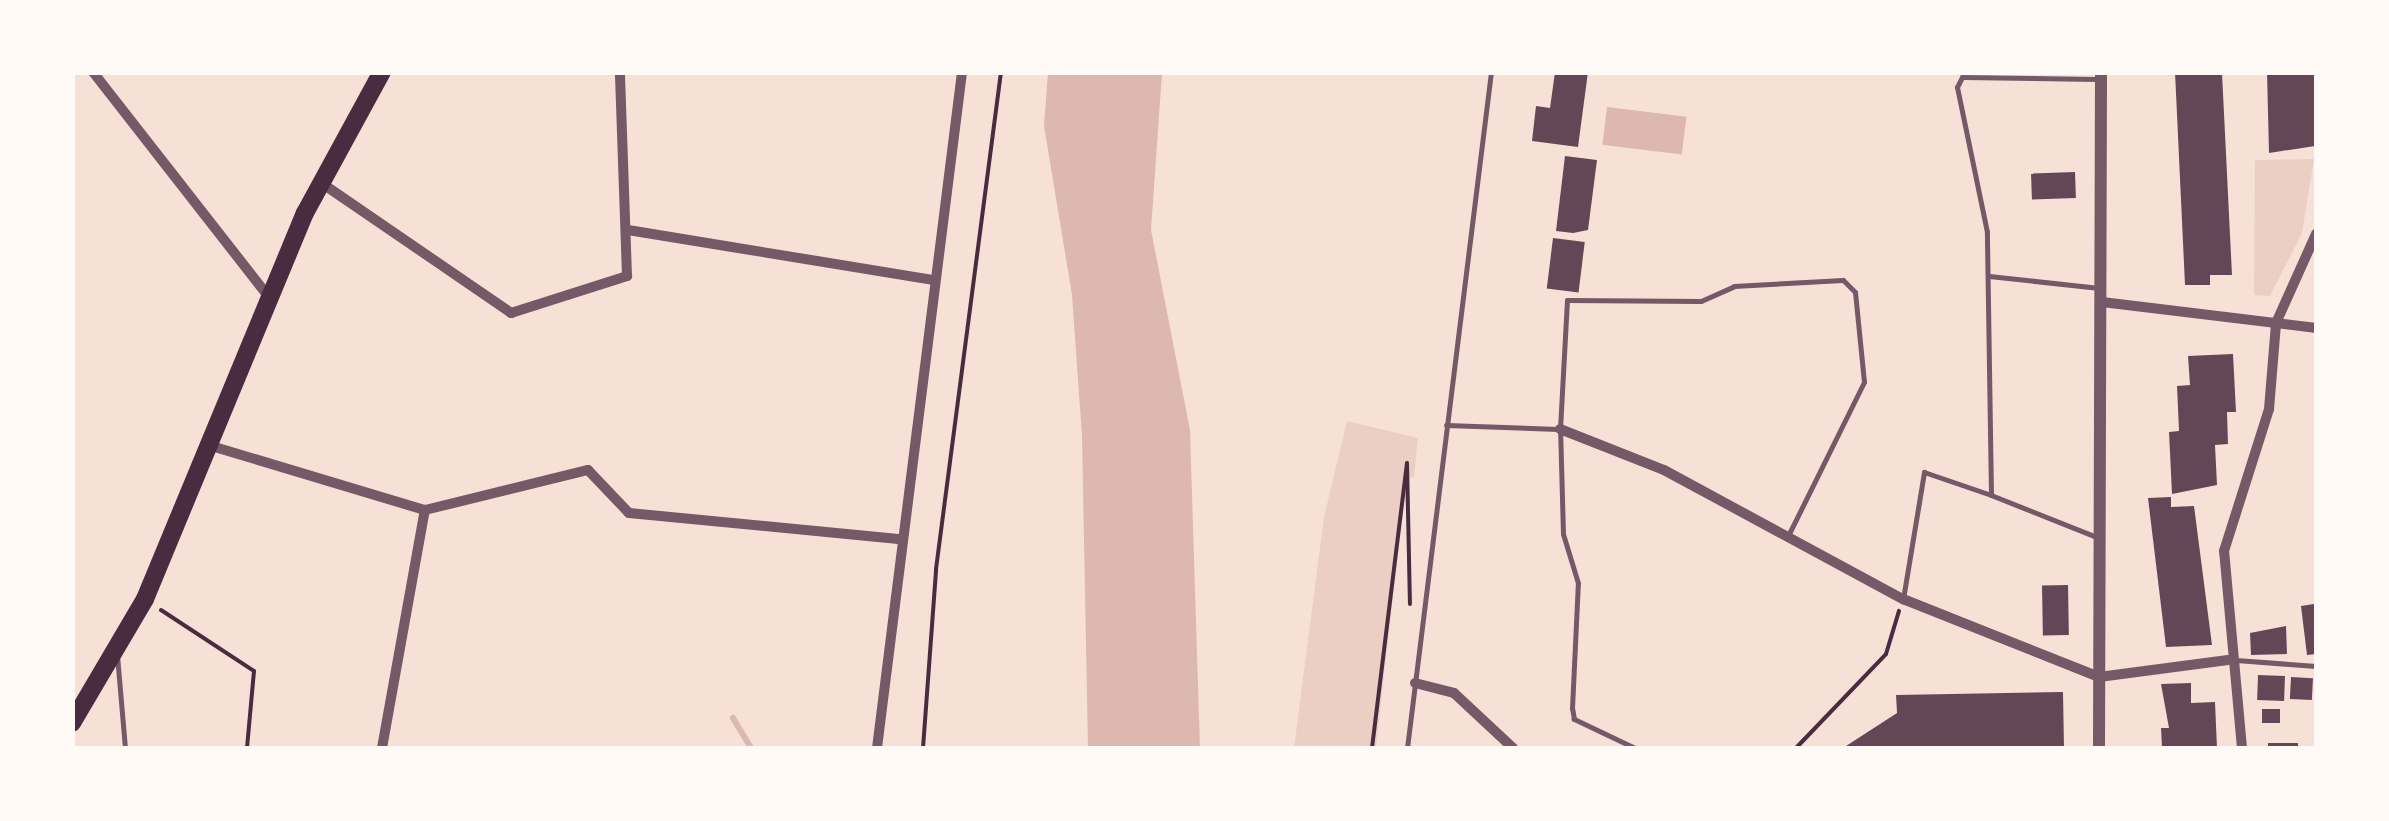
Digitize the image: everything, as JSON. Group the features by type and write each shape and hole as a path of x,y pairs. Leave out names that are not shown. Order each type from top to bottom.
{"main road":[{"path":"72,723 145,599 268,296 320,182 382,72"}],"street":[{"path":"93,72 268,296"},
{"path":"320,182 511,313 627,276 620,72"},
{"path":"877,748 962,72"},
{"path":"2099,748 2101,76"},
{"path":"628,230 934,280"},
{"path":"2242,748 2244,706 2228,660 2224,551 2268,409 2276,324 2316,234"},
{"path":"2102,295 2316,328"},
{"path":"1560,429 1664,470 1903,599 2099,677 2228,660"},
{"path":"208,445 425,510 588,470 629,513 901,539"},
{"path":"382,748 425,510"},
{"path":"1415,683 1454,692 1513,748"}],"lane":[{"path":"1407,748 1491,72"},
{"path":"1991,494 1989,276 1962,76 2101,76"},
{"path":"1989,276 2102,295"},
{"path":"1634,748 1574,719 1578,584 1563,534 1560,429 1567,300 1701,301 1734,286 1843,280 1855,292 1864,382 1787,538"},
{"path":"1446,425 1560,429"},
{"path":"1903,599 1924,472 1991,494 2102,539"},
{"path":"116,652 125,748"},
{"path":"2228,660 2316,666"}],"path":[{"path":"915,748 924,746 936,569 1000,72"},
{"path":"1372,748 1407,462 1410,612"},
{"path":"145,599 254,671 247,748"},
{"path":"1796,748 1886,654 1903,599"}],"shaded area":[{"path":"1048,73 1162,73 1151,230 1190,430 1200,748 1088,748 1082,436 1072,295 1044,126"},
{"path":"1607,107 1686,117 1682,154 1602,145"},
{"path":"2314,159 2302,233 2270,296 2254,295 2255,160"},
{"path":"1347,421 1418,438 1414,477 1406,478 1376,748 1294,748 1324,517"}],"building":[{"path":"1555,72 1588,72 1578,147 1532,141 1536,106 1550,108"},
{"path":"2175,72 2222,73 2232,275 2210,275 2210,285 2185,285"},
{"path":"2267,72 2316,72 2315,146 2269,153"},
{"path":"1565,156 1597,160 1588,230 1556,231"},
{"path":"2075,172 2076,198 2032,200 2031,174"},
{"path":"1553,238 1585,242 1579,293 1547,289"},
{"path":"2233,354 2236,412 2227,412 2228,444 2215,445 2217,485 2172,494 2169,432 2179,431 2177,386 2190,385 2188,356"},
{"path":"2171,497 2171,507 2194,506 2212,645 2166,647 2148,498"},
{"path":"2042,585 2068,585 2069,635 2043,635"},
{"path":"2314,604 2316,654 2307,655 2301,606"},
{"path":"2286,626 2287,654 2251,655 2250,633"},
{"path":"2258,675 2285,676 2284,701 2257,700"},
{"path":"2291,677 2313,678 2312,700 2290,699"},
{"path":"2191,683 2191,703 2215,702 2217,748 2162,748 2161,728 2169,728 2161,684"},
{"path":"2063,692 2064,748 1843,748 1897,713 1896,695"},
{"path":"2262,709 2280,709 2280,723 2262,723"},
{"path":"2268,743 2298,743 2298,748 2268,748"}],"waterway":[{"path":"733,718 751,748"}]}
